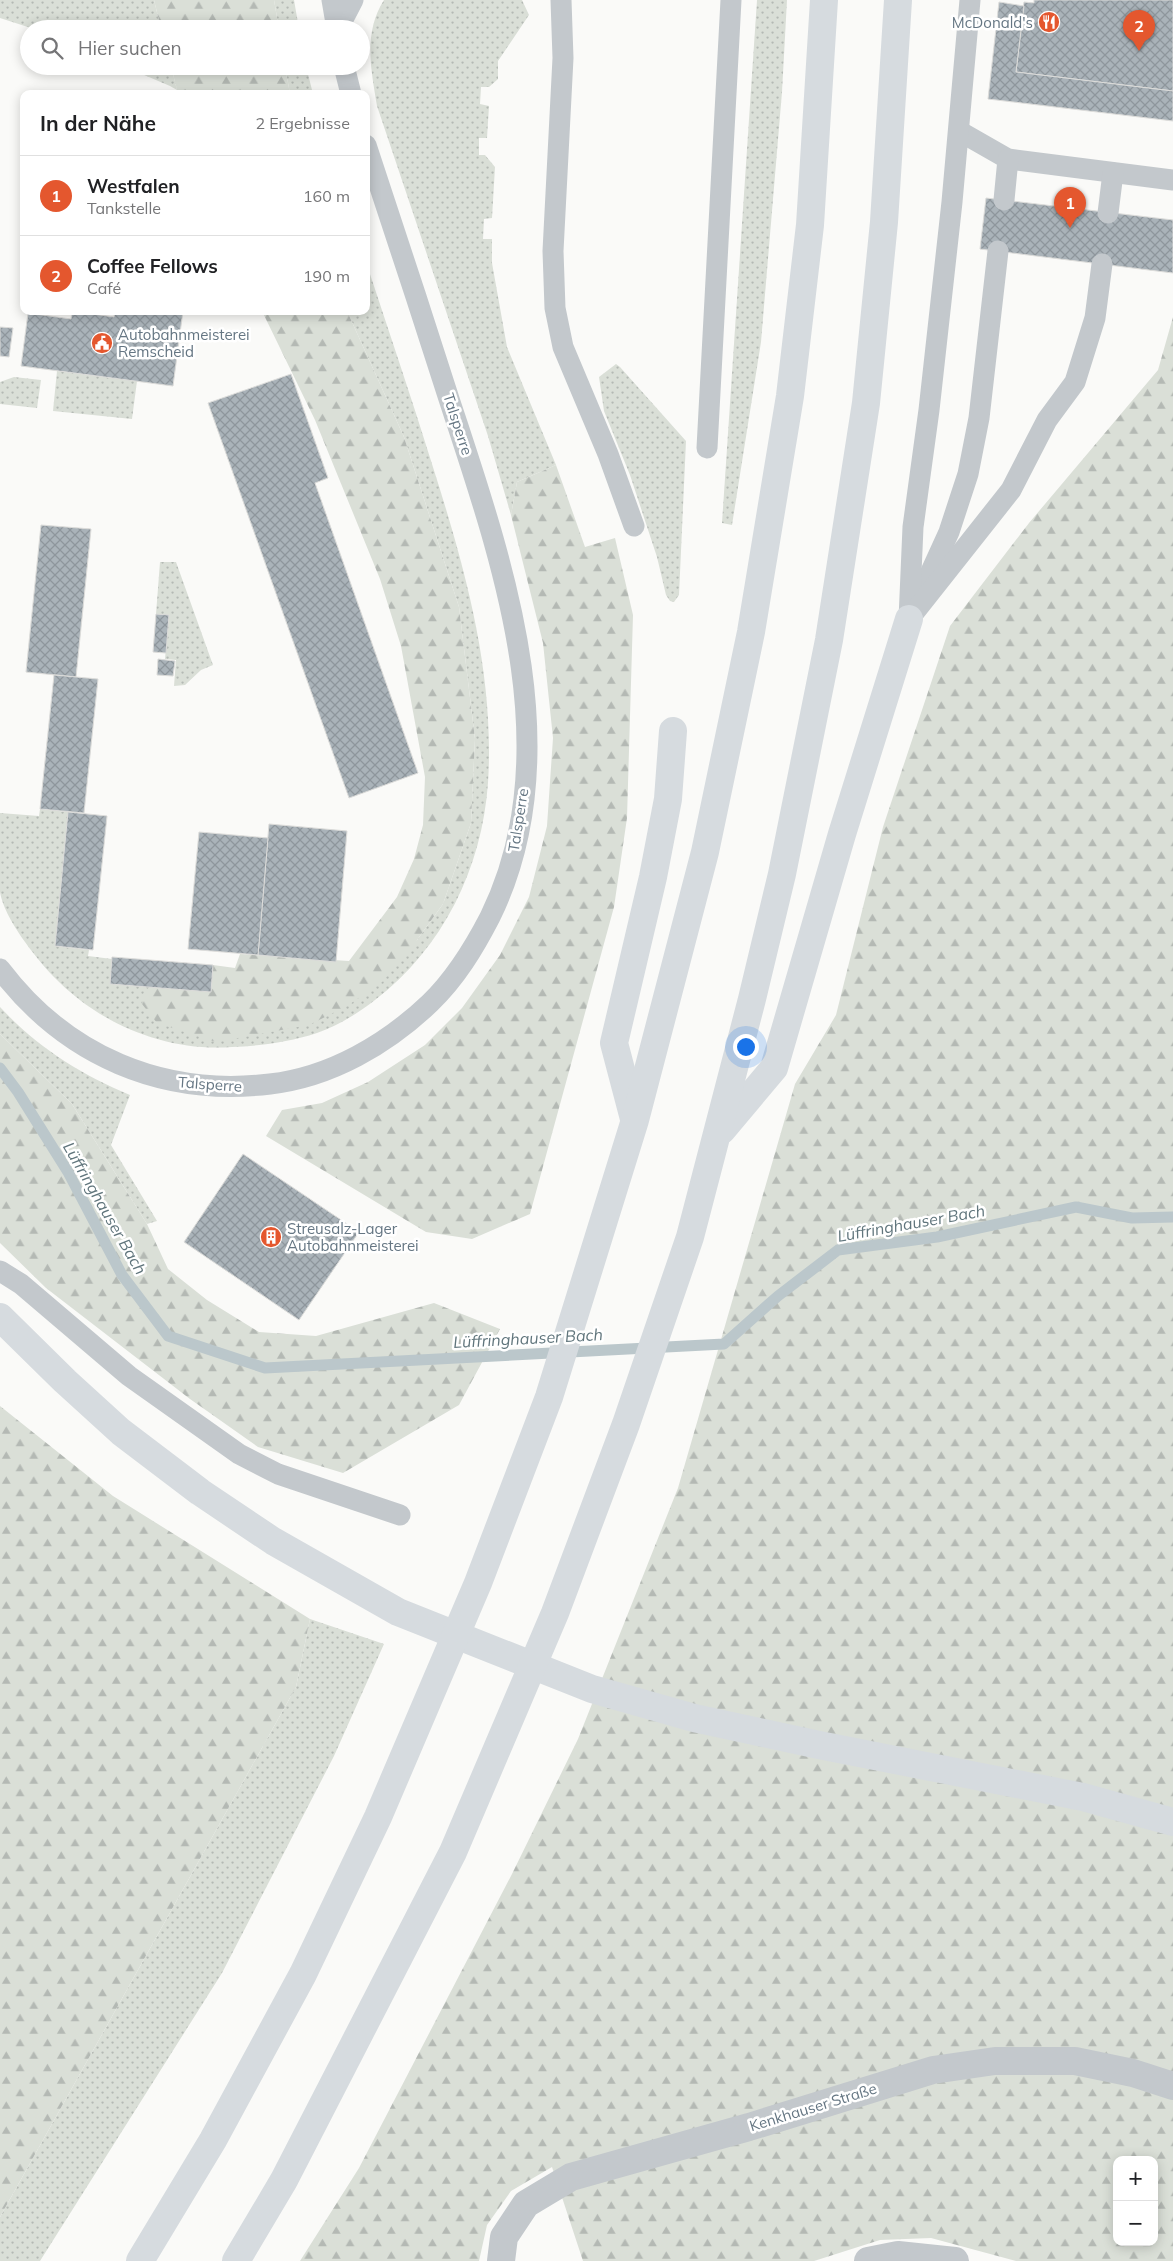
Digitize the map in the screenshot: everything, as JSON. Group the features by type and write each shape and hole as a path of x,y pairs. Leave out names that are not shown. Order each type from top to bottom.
{"main road":[{"path":"140,2261 213,2140 303,1974 378,1817 478,1583 550,1397 634,1120 705,852 751,632 790,396 807,254 824,0"},
{"path":"236,2261 284,2180 453,1852 555,1613 626,1424 690,1237 752,999 782,874 829,640 866,403 884,222 898,0"},
{"path":"716,1137 774,1068 842,834 909,619"},
{"path":"634,1120 614,1043 655,867 668,799 673,732"},
{"path":"0,1316 65,1381 122,1432 193,1487 273,1541 398,1612 592,1689 694,1718 819,1745 1083,1797 1173,1822"}],"street":[{"name":"Kenkhauser Straße","path":"501,2261 504,2237 526,2204 570,2177 749,2127 933,2070 995,2061 1075,2061 1133,2073 1173,2086"},
{"path":"868,2261 898,2255 955,2261"}],"lane":[{"path":"332,0 336,20"},
{"path":"343,20 353,0"},
{"path":"707,448 731,0"},
{"path":"909,619 913,527 929,410 959,131 970,0"},
{"path":"557,5 563,58 553,251 555,308 563,346 608,454 634,526"},
{"path":"346,75 350,90"},
{"path":"959,131 1008,159 1173,180"},
{"name":"Talsperre","path":"0,969 16,990 42,1016 66,1034 111,1061 158,1078 182,1083 245,1087 281,1082 342,1063 371,1049 398,1031 445,988 466,959 493,910 511,861 520,824 524,788 526,750 524,693 515,628 506,582 483,504 370,157"},
{"path":"1004,200 1008,159"},
{"path":"1108,212 1113,173"},
{"path":"909,619 948,532 968,474 979,418 998,251"},
{"path":"909,619 1011,490 1047,420 1075,382 1095,318 1102,264"},
{"path":"0,1271 21,1284 129,1376 239,1454 278,1474 400,1515"}],"green space":[{"path":"0,0 154,0 159,20 20,20 20,24 0,18"},
{"path":"154,0 274,0 277,20 159,20"},
{"path":"274,0 294,0 297,20 277,20"},
{"path":"384,0 522,0 529,15 498,61 498,79 489,87 481,87 480,104 489,106 487,138 479,138 479,155 485,155 495,167 492,218 484,219 483,239 492,239 492,263 507,347 556,465 517,482 511,515 488,436 377,106 370,52 373,25"},
{"path":"757,0 787,0 782,92 761,342 732,525 722,523"},
{"path":"144,75 173,75 177,90"},
{"path":"173,75 287,75 289,90 177,90"},
{"path":"287,75 308,75 312,90 289,90"},
{"path":"370,274 456,542 475,621 482,661 487,701 488,783 484,815 477,845 468,875 455,904 439,931 399,979 362,1010 333,1027 317,1033 264,1045 207,1047 183,1045 158,1039 112,1021 71,993 53,976 21,937 7,913 0,892 0,813 39,816 40,809 68,812 55,946 89,950 88,956 112,959 110,984 150,987 157,1023 417,940 443,904 471,823 475,739 459,607 404,437 349,315 370,315"},
{"path":"264,315 349,315 404,437 459,607 475,739 471,823 443,904 417,940 382,982 347,1006 309,1025 216,1042 157,1023 142,1004 144,992 150,987 211,991 213,965 235,968 240,954 349,961 397,897 414,859 423,825 425,777 401,646 380,579 315,420"},
{"path":"1173,317 1173,2261 1016,2261 931,2238 880,2240 814,2261 583,2261 552,2167 511,2191 487,2225 479,2261 300,2261 359,2168 512,1874 578,1739 678,1488 795,1084 836,1015 883,827 950,626 1029,523 1158,370"},
{"path":"616,364 686,441 679,595 674,602 670,601 666,595 657,557 630,475 604,411 599,377"},
{"path":"57,371 137,381 132,419 53,411"},
{"path":"14,377 41,380 37,408 0,404 0,382"},
{"path":"556,465 585,547 615,538 633,615 627,818 614,907 530,1214 472,1239 426,1232 266,1136 282,1110 322,1103 368,1082 425,1045 462,1008 500,955 529,897 547,826 553,738 543,643 511,515 517,482"},
{"path":"160,562 176,562 213,665 201,670 185,685 174,686 176,660 165,659 169,615 156,614"},
{"path":"0,1007 29,1035 60,1058 94,1078 130,1095 111,1145 157,1221 147,1224 72,1104 0,1034"},
{"path":"0,1034 72,1104 147,1224 168,1269 207,1300 259,1332 316,1336 434,1303 500,1329 459,1405 343,1473 258,1447 190,1399 46,1288 0,1243"},
{"path":"0,1406 113,1496 310,1619 296,1687 0,2217"},
{"path":"310,1619 384,1644 334,1756 222,1973 40,2261 0,2261 0,2217 296,1687"}],"building":[{"path":"1034,0 1173,0 1173,91 1016,72 1024,2 1034,3"},
{"path":"999,2 1024,6 1016,72 1173,91 1173,121 988,99"},
{"path":"986,198 1173,220 1173,273 980,249"},
{"name":"Autobahnmeisterei Remscheid","path":"28,315 71,319 72,315 114,317 114,315 182,315 173,386 21,366"},
{"path":"0,327 13,328 9,357 0,356"},
{"path":"291,374 328,478 315,483 418,773 349,798 208,403"},
{"path":"41,525 91,529 76,677 26,672"},
{"path":"156,614 169,615 166,653 153,652"},
{"path":"158,659 175,661 173,676 157,675"},
{"path":"54,675 98,679 84,813 40,809"},
{"path":"68,812 107,816 93,950 55,946"},
{"path":"269,824 347,831 336,962 258,955"},
{"path":"199,832 268,838 258,955 188,949"},
{"path":"112,957 213,965 211,992 110,984"},
{"name":"Streusalz-Lager Autobahnmeisterei","path":"243,1154 359,1232 299,1320 184,1242"}],"waterway":[{"name":"Lüffringhauser Bach","path":"0,1068 18,1092 68,1172 122,1275 168,1336 265,1368 724,1344 778,1296 838,1250 937,1237 1076,1207 1132,1218 1173,1217"}],"place":[{"name":"McDonald's","path":"1049,22"},
{"name":"Coffee Fellows","path":"1139,51"},
{"name":"Westfalen","path":"1070,228"},
{"name":"Autobahnmeisterei Remscheid","path":"102,343"},
{"name":"Streusalz-Lager Autobahnmeisterei","path":"271,1237"}]}
